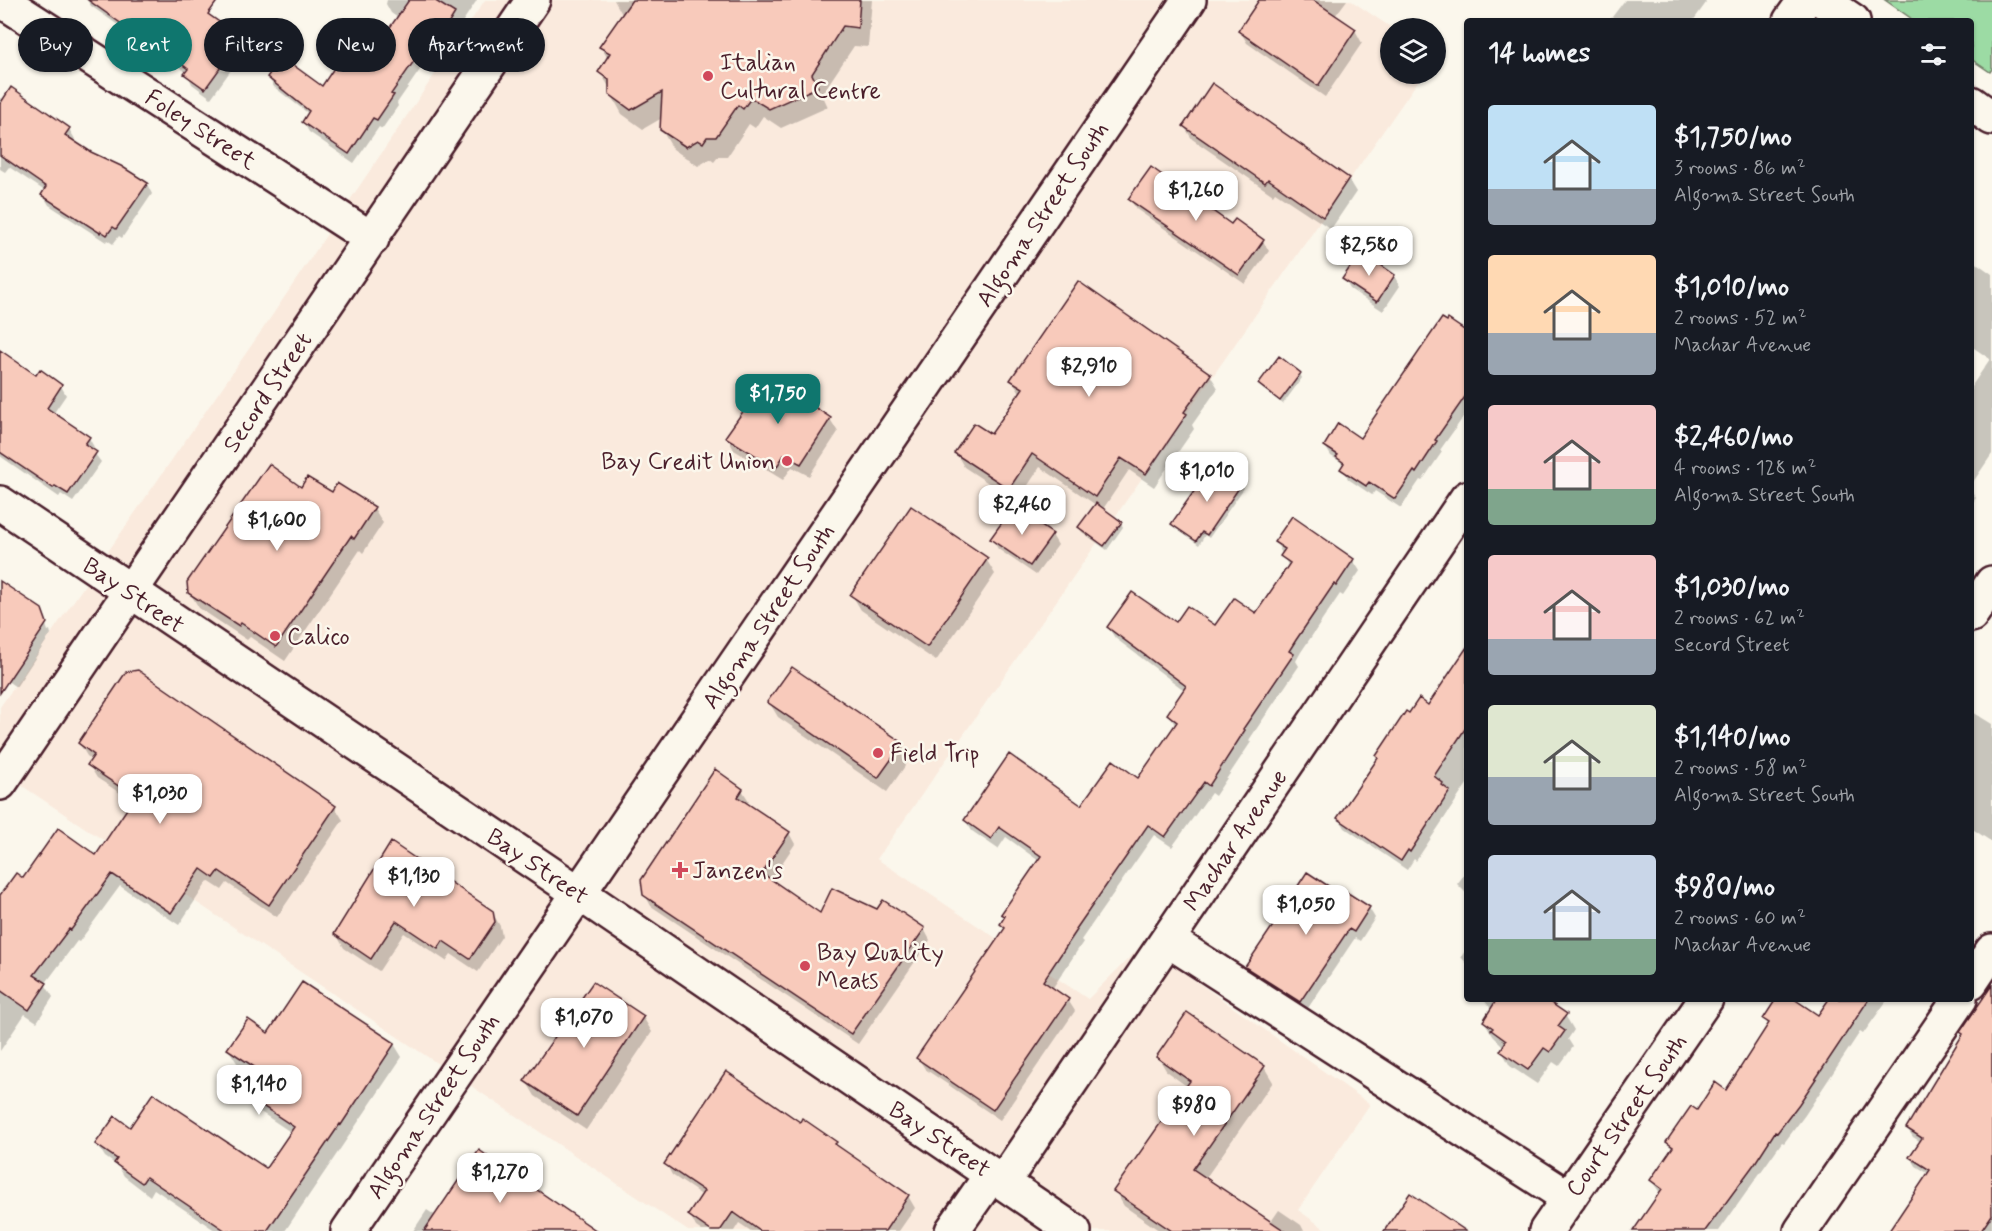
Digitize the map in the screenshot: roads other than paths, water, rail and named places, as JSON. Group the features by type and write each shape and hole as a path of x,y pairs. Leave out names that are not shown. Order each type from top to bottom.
{"street":[{"name":"Foley Street","path":"1,0 372,239"},
{"name":"Secord Street","path":"0,783 533,0"},
{"name":"Algoma Street South","path":"348,1231 1189,0"},
{"path":"1792,18 1804,0"},
{"path":"1822,0 1849,18"},
{"path":"1974,105 1992,118"},
{"name":"Machar Avenue","path":"952,1231 997,1178 1168,940 1464,502"},
{"name":"Bay Street","path":"0,503 130,593 579,893 1074,1231"},
{"path":"1168,940 1569,1198"},
{"path":"1974,978 1992,951"},
{"name":"Court Street South","path":"1546,1231 1704,1002"},
{"path":"1801,1231 1958,1002"}],"place":[{"name":"Italian Cultural Centre","path":"708,76"},
{"name":"Bay Credit Union","path":"787,461"},
{"name":"Calico","path":"275,636"},
{"name":"Field Trip","path":"878,753"},
{"name":"Janzen's","path":"680,870"},
{"name":"Bay Quality Meats","path":"805,966"}]}
